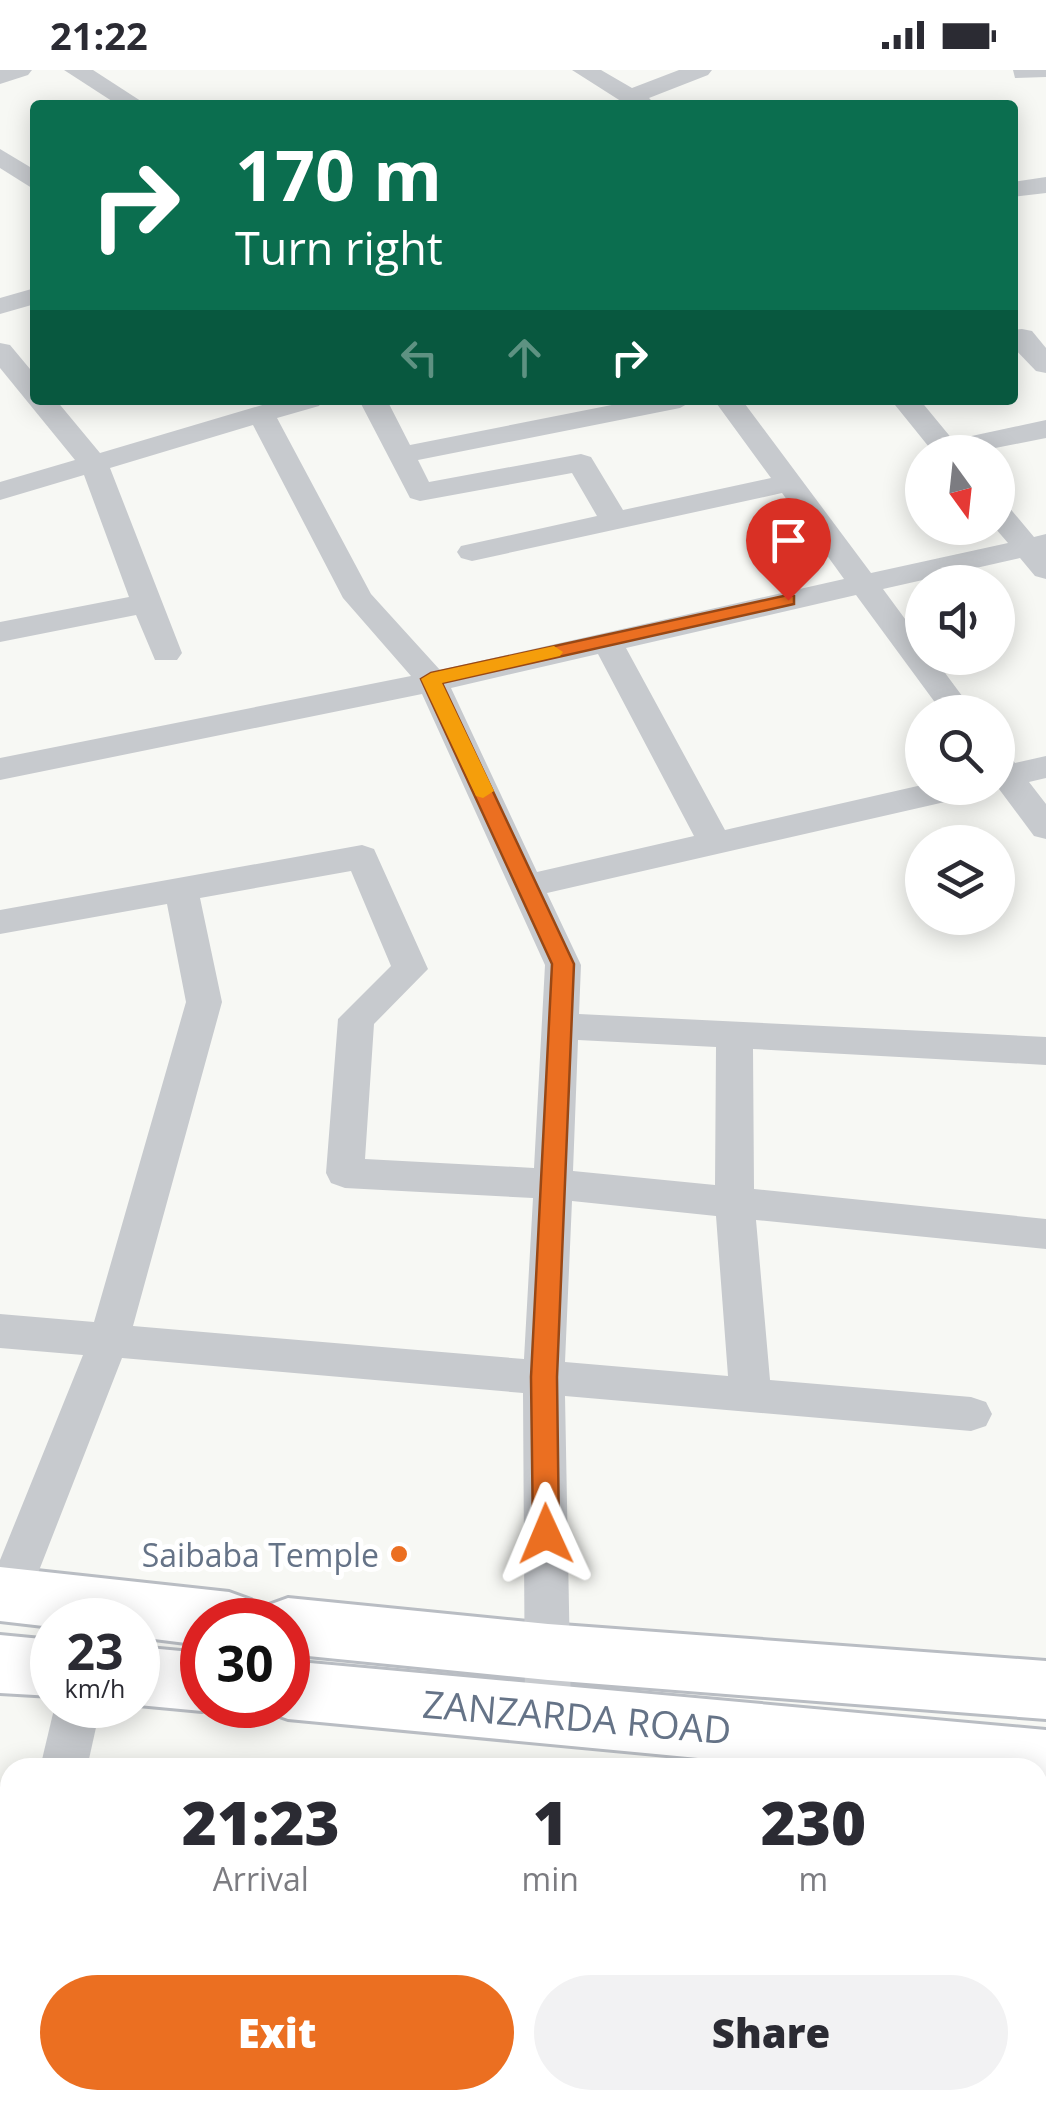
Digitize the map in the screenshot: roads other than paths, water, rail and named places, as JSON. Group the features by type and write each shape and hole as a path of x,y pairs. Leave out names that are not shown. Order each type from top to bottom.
{"main road":[{"path":"4,1595 180,1614"},
{"path":"310,1628 548,1652 1046,1690"},
{"path":"0,1664 30,1666"},
{"name":"ZANZARDA ROAD","path":"310,1692 1024,1758"}],"street":[{"path":"0,77 20,70"},
{"path":"76,70 127,100"},
{"path":"584,70 634,100"},
{"path":"638,100 700,70"},
{"path":"0,156 30,178"},
{"path":"1018,189 1046,184"},
{"path":"0,306 30,297"},
{"path":"1018,337 1022,337 1046,365"},
{"path":"4,362 30,388"},
{"path":"45,405 94,464 166,653"},
{"path":"0,492 292,405"},
{"path":"377,405 420,492 581,462 614,521"},
{"path":"402,455 655,405"},
{"path":"732,405 945,695"},
{"path":"909,405 934,435"},
{"path":"261,414 358,598 431,679 563,964 544,1377 548,1714"},
{"path":"1015,436 1046,429"},
{"path":"472,552 788,483"},
{"path":"1015,529 1039,553"},
{"path":"0,768 298,712 860,584 1039,553"},
{"path":"0,632 147,603"},
{"path":"606,640 716,845"},
{"path":"1015,771 1046,768"},
{"path":"1015,790 1046,828"},
{"path":"528,886 905,800"},
{"path":"0,922 362,857 410,969 356,1019 346,1173 553,1184 1046,1234"},
{"path":"4,1595 110,1340 204,1002 182,889"},
{"path":"560,1026 1046,1051"},
{"path":"734,1035 735,1203 750,1396"},
{"path":"0,1331 971,1414"},
{"path":"65,1758 72,1728"}],"place":[{"name":"Saibaba Temple","path":"399,1554"}]}
